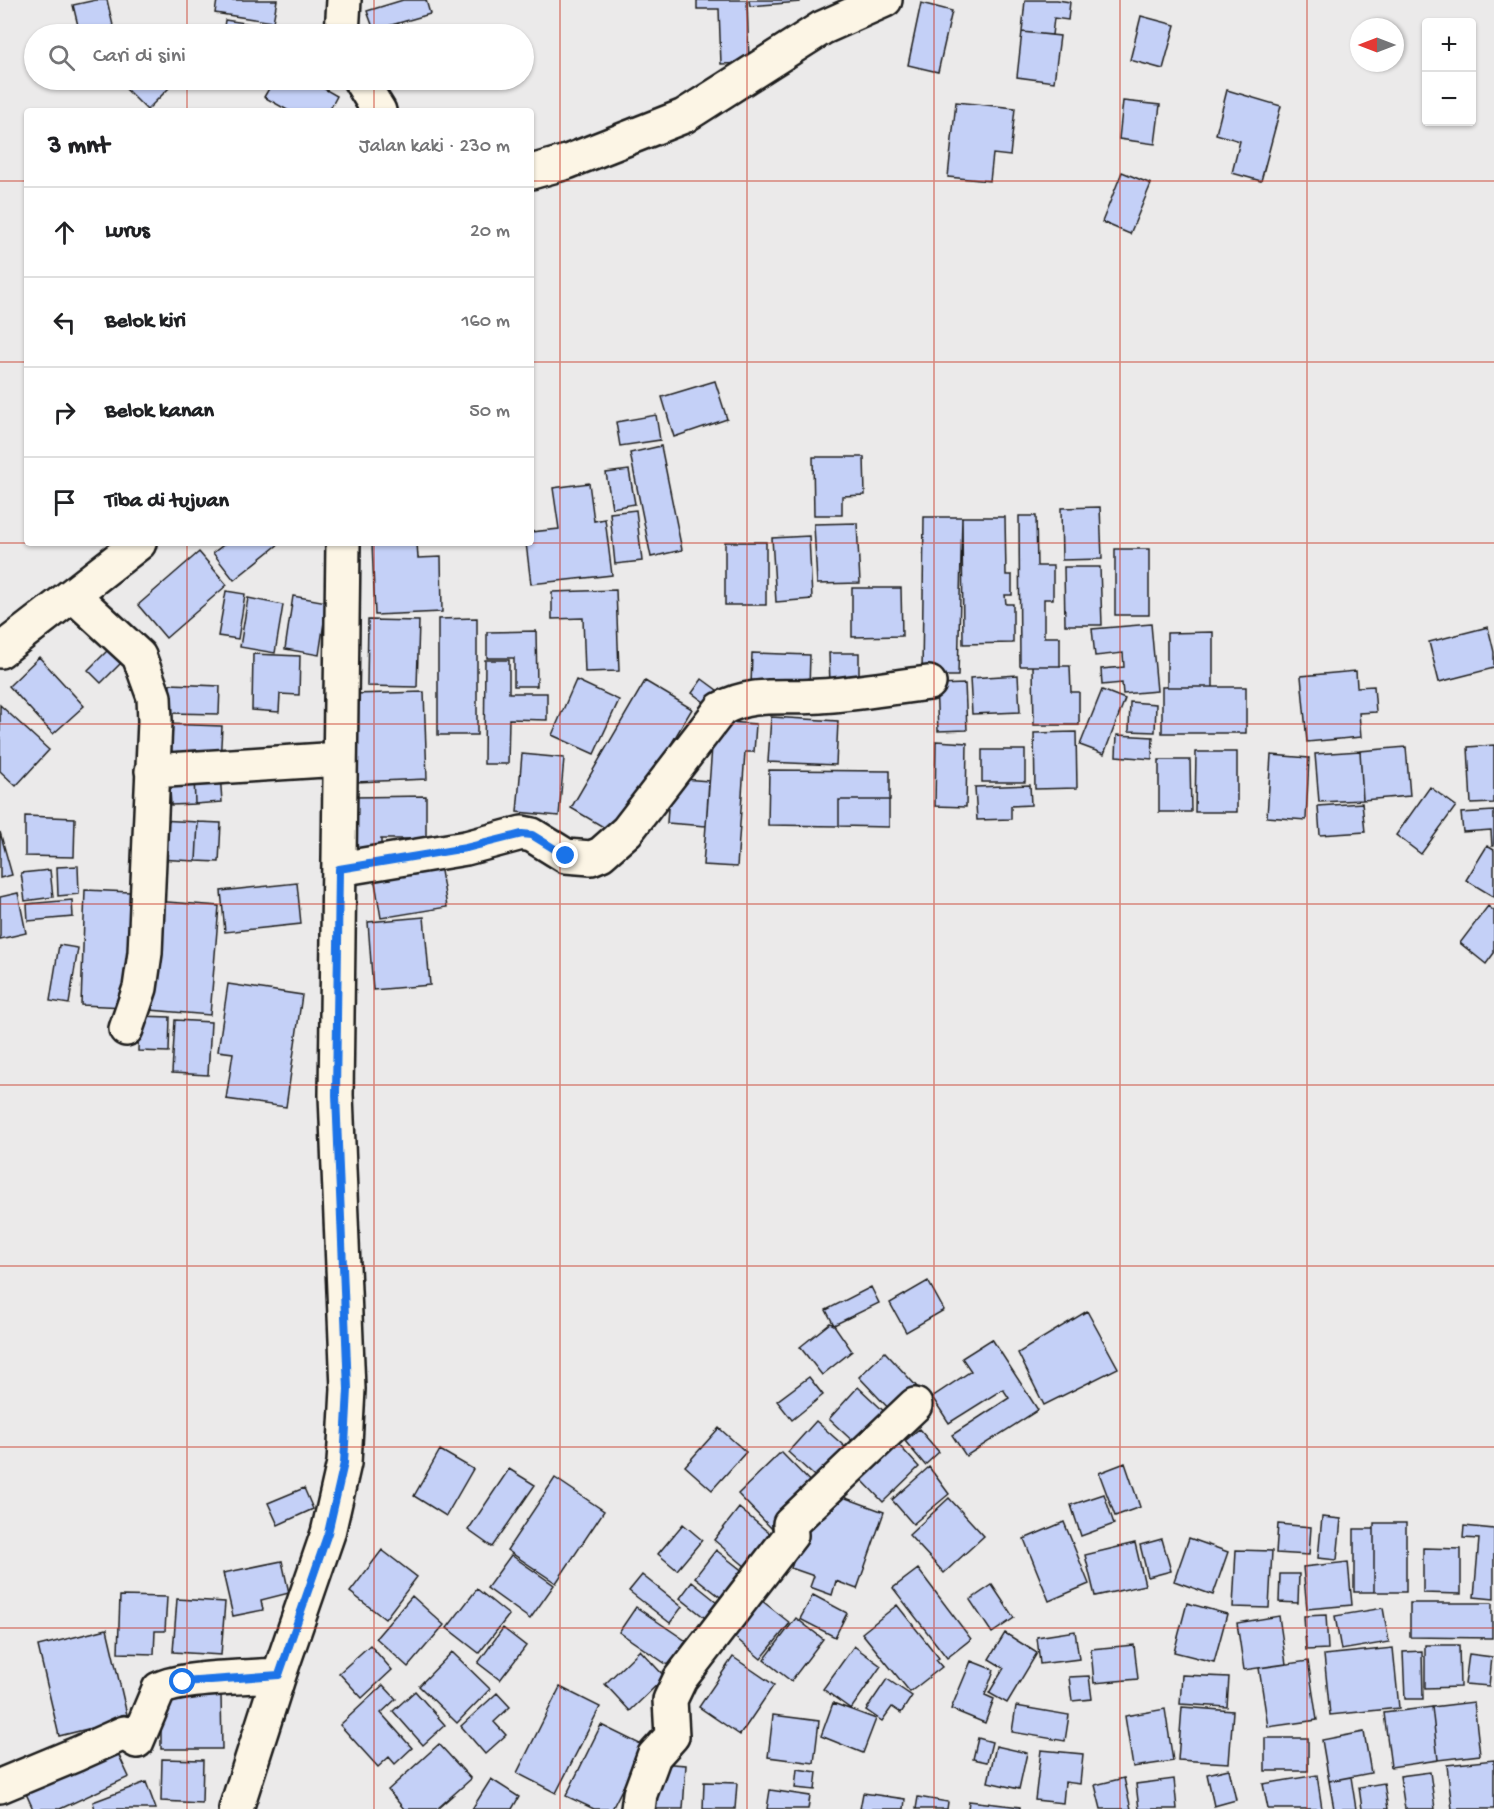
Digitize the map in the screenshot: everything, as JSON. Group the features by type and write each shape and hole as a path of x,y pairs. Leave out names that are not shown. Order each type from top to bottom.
{"street":[{"path":"343,24 344,0"},
{"path":"534,171 567,162 684,116 822,28 885,0"},
{"path":"366,90 377,108"},
{"path":"0,651 136,546"},
{"path":"236,1809 328,1533 344,1463 348,1389 336,1095 342,546"},
{"path":"73,595 139,656 154,697 145,952 140,988 126,1029"},
{"path":"339,869 466,848 522,834 532,835 566,856 591,858 601,854 627,831 721,709 735,701 750,697 819,697 929,683"},
{"path":"152,771 340,759"},
{"path":"638,1809 640,1794 654,1756 672,1736 670,1700 680,1679 791,1535 790,1524 915,1405"},
{"path":"0,1786 124,1733 136,1741 159,1689 164,1686 183,1682 279,1675"}],"building":[{"path":"107,0 113,24 78,24 73,5"},
{"path":"217,0 277,0 273,22 215,13"},
{"path":"403,0 426,0 430,14 395,24 372,24 367,11"},
{"path":"697,0 747,0 749,63 721,64 719,9 697,9"},
{"path":"749,0 800,0 800,2 750,6"},
{"path":"1025,0 1070,2 1068,20 1054,18 1052,35 1022,32"},
{"path":"921,3 952,11 938,72 908,65"},
{"path":"1141,16 1175,25 1163,69 1130,60"},
{"path":"225,20 252,24 224,24"},
{"path":"1022,32 1060,36 1054,82 1017,77"},
{"path":"127,90 167,90 149,108 145,108"},
{"path":"268,90 326,90 337,96 331,108 284,108 264,97"},
{"path":"1227,90 1281,106 1261,181 1232,173 1240,141 1216,134"},
{"path":"1123,101 1160,105 1155,144 1119,139"},
{"path":"956,102 1015,108 1010,156 993,154 990,181 948,177"},
{"path":"1122,172 1151,184 1130,234 1102,222"},
{"path":"715,381 727,419 674,437 662,397"},
{"path":"656,415 660,440 620,446 616,422"},
{"path":"661,446 682,550 651,557 630,453"},
{"path":"813,457 864,457 865,495 842,496 842,515 814,515"},
{"path":"629,470 635,504 612,508 606,473"},
{"path":"589,483 594,521 605,519 612,575 531,584 526,546 534,546 534,532 559,529 553,488"},
{"path":"1100,507 1102,559 1062,560 1061,508"},
{"path":"636,510 642,561 615,564 610,513"},
{"path":"1019,516 1036,516 1037,566 1053,566 1053,599 1044,599 1044,637 1060,637 1060,666 1020,666"},
{"path":"924,517 962,517 958,676 922,676"},
{"path":"962,517 1005,517 1006,575 1012,575 1012,595 1005,595 1006,604 1013,604 1013,643 963,644"},
{"path":"857,523 860,583 817,584 814,524"},
{"path":"809,536 812,599 776,602 772,538"},
{"path":"725,542 766,542 766,605 725,605"},
{"path":"222,546 276,546 234,580 213,553"},
{"path":"372,546 417,546 418,558 441,557 442,612 375,615"},
{"path":"1115,549 1149,549 1149,615 1115,615"},
{"path":"199,552 227,585 166,638 138,605"},
{"path":"1064,567 1100,567 1102,625 1065,625"},
{"path":"852,588 901,588 902,636 852,637"},
{"path":"616,590 619,671 585,672 583,618 552,619 552,592"},
{"path":"226,591 245,594 238,639 218,636"},
{"path":"293,596 327,602 319,655 285,649"},
{"path":"248,598 283,605 275,653 240,647"},
{"path":"477,618 477,735 438,735 438,619"},
{"path":"368,620 419,621 417,687 367,686"},
{"path":"1151,624 1157,691 1123,694 1122,683 1102,685 1101,669 1124,667 1123,653 1095,656 1092,629"},
{"path":"1488,627 1494,652 1494,668 1439,682 1429,642"},
{"path":"536,631 537,686 514,686 514,658 487,658 487,632"},
{"path":"1213,632 1213,687 1167,687 1167,633"},
{"path":"110,648 123,661 101,683 88,670"},
{"path":"752,653 810,655 809,688 751,686"},
{"path":"829,653 859,653 859,685 830,685"},
{"path":"253,654 300,656 299,695 280,694 279,712 252,710"},
{"path":"39,657 84,706 53,734 9,686"},
{"path":"485,660 509,660 509,693 547,693 547,720 509,719 508,764 484,764"},
{"path":"1033,666 1070,666 1071,692 1079,692 1079,725 1034,725"},
{"path":"1356,671 1357,687 1374,686 1376,712 1359,713 1361,737 1307,742 1301,676"},
{"path":"1018,675 1020,712 972,714 970,678"},
{"path":"702,679 725,696 715,710 692,693"},
{"path":"576,680 619,700 594,754 552,735"},
{"path":"645,681 692,709 617,835 571,808"},
{"path":"170,684 220,686 219,714 169,713"},
{"path":"965,684 967,730 938,731 936,685"},
{"path":"1162,687 1246,687 1246,733 1162,733"},
{"path":"1102,690 1125,699 1104,754 1080,745"},
{"path":"424,692 427,779 356,782 353,694"},
{"path":"1130,702 1156,704 1155,732 1129,731"},
{"path":"0,705 49,750 16,786 0,771"},
{"path":"771,717 838,721 836,765 768,762"},
{"path":"714,721 756,724 754,752 745,752 737,867 703,865"},
{"path":"165,724 222,726 220,764 163,762"},
{"path":"1076,732 1077,788 1035,789 1034,733"},
{"path":"1117,735 1153,737 1152,759 1116,756"},
{"path":"936,741 967,743 966,807 935,806"},
{"path":"1494,745 1494,803 1471,804 1468,747"},
{"path":"1406,747 1410,796 1363,800 1360,751"},
{"path":"982,750 1025,750 1025,782 982,782"},
{"path":"1360,751 1363,800 1319,802 1315,754"},
{"path":"1196,752 1237,752 1237,812 1195,812"},
{"path":"522,754 564,758 559,816 517,812"},
{"path":"1271,755 1309,758 1306,820 1267,817"},
{"path":"1159,760 1190,760 1191,812 1159,812"},
{"path":"769,770 890,771 890,800 839,800 839,826 768,825"},
{"path":"220,773 222,802 195,804 194,775"},
{"path":"194,775 195,804 171,805 169,776"},
{"path":"670,778 709,781 706,826 667,823"},
{"path":"1030,785 1031,805 1011,806 1011,819 977,820 975,787"},
{"path":"1430,787 1456,806 1421,854 1396,835"},
{"path":"426,796 426,839 381,839 381,851 354,851 354,797"},
{"path":"839,800 889,800 889,827 839,826"},
{"path":"1362,803 1365,832 1320,835 1318,806"},
{"path":"1494,811 1494,846 1492,846 1491,830 1463,832 1461,813"},
{"path":"25,816 75,818 74,857 25,856"},
{"path":"158,820 198,822 196,861 156,859"},
{"path":"198,822 221,823 219,862 196,861"},
{"path":"0,832 12,875 0,878"},
{"path":"1487,846 1494,850 1494,897 1466,880"},
{"path":"440,865 447,907 381,918 374,876"},
{"path":"78,866 79,894 58,896 57,867"},
{"path":"50,870 53,897 25,901 21,873"},
{"path":"297,883 301,924 225,932 221,891"},
{"path":"85,890 130,892 126,1007 81,1005"},
{"path":"18,893 26,933 0,939 0,897"},
{"path":"72,900 73,917 28,921 27,904"},
{"path":"154,901 219,906 210,1015 150,1010 154,970"},
{"path":"1488,906 1494,911 1494,953 1486,964 1460,943"},
{"path":"424,917 430,985 373,990 368,922"},
{"path":"59,945 78,948 69,1004 50,1001"},
{"path":"228,984 302,995 286,1107 226,1099 233,1053 218,1051"},
{"path":"139,1016 170,1017 169,1052 138,1051"},
{"path":"175,1020 211,1022 208,1075 172,1073"},
{"path":"928,1281 944,1310 906,1332 890,1303"},
{"path":"871,1287 879,1303 834,1325 826,1310"},
{"path":"1087,1311 1118,1368 1044,1405 1018,1353"},
{"path":"830,1323 834,1325 852,1351 822,1375 800,1347"},
{"path":"992,1339 1038,1410 966,1456 952,1435 1009,1398 1003,1389 949,1423 932,1397 971,1371 962,1358"},
{"path":"885,1352 918,1388 892,1412 859,1377"},
{"path":"809,1377 823,1395 792,1420 777,1401"},
{"path":"858,1387 889,1416 860,1448 829,1419"},
{"path":"816,1421 853,1454 823,1484 788,1452"},
{"path":"719,1428 746,1452 712,1490 685,1466"},
{"path":"919,1429 939,1452 925,1465 905,1441"},
{"path":"897,1443 919,1467 883,1502 860,1478"},
{"path":"440,1450 473,1469 446,1516 414,1496"},
{"path":"781,1452 818,1490 775,1532 738,1494"},
{"path":"1125,1463 1140,1507 1115,1516 1099,1473"},
{"path":"929,1467 949,1494 913,1524 892,1500"},
{"path":"509,1469 535,1485 492,1547 468,1530"},
{"path":"555,1478 604,1511 556,1583 507,1550"},
{"path":"304,1488 313,1509 278,1525 268,1503"},
{"path":"832,1493 884,1512 857,1589 836,1581 832,1595 810,1587 814,1576 791,1568 812,1508"},
{"path":"1104,1494 1114,1524 1081,1536 1071,1505"},
{"path":"949,1498 984,1536 944,1573 909,1535"},
{"path":"739,1508 779,1541 753,1573 714,1540"},
{"path":"1322,1517 1341,1519 1337,1560 1318,1558"},
{"path":"1064,1522 1089,1584 1049,1601 1024,1539"},
{"path":"1374,1523 1406,1523 1406,1592 1374,1592"},
{"path":"683,1524 702,1540 677,1570 658,1554"},
{"path":"1278,1524 1311,1527 1309,1555 1276,1553"},
{"path":"1464,1526 1494,1529 1494,1599 1474,1597 1479,1539 1463,1538"},
{"path":"1354,1529 1374,1529 1374,1592 1354,1592"},
{"path":"1189,1538 1228,1552 1213,1595 1174,1581"},
{"path":"1162,1539 1171,1571 1148,1577 1140,1545"},
{"path":"1135,1543 1145,1585 1095,1596 1085,1555"},
{"path":"1423,1548 1461,1549 1461,1594 1423,1593"},
{"path":"382,1550 417,1577 385,1619 350,1592"},
{"path":"716,1550 754,1580 733,1607 695,1577"},
{"path":"1236,1550 1272,1551 1269,1608 1233,1607"},
{"path":"511,1555 554,1585 530,1619 487,1588"},
{"path":"282,1561 289,1593 261,1600 263,1610 233,1616 223,1573"},
{"path":"1348,1562 1352,1605 1307,1609 1303,1567"},
{"path":"918,1569 971,1639 947,1658 893,1588"},
{"path":"1280,1574 1299,1574 1298,1603 1279,1602"},
{"path":"642,1575 682,1607 670,1623 629,1591"},
{"path":"692,1582 727,1610 714,1625 680,1598"},
{"path":"992,1585 1014,1618 992,1633 970,1600"},
{"path":"477,1589 509,1615 479,1653 447,1628"},
{"path":"813,1595 847,1613 835,1637 800,1619"},
{"path":"120,1596 167,1597 165,1631 155,1631 154,1654 118,1653"},
{"path":"412,1596 444,1625 408,1667 376,1638"},
{"path":"177,1599 225,1602 221,1655 173,1652"},
{"path":"761,1600 790,1623 761,1659 732,1635"},
{"path":"1187,1603 1227,1614 1214,1662 1174,1652"},
{"path":"1410,1603 1492,1603 1492,1638 1410,1637"},
{"path":"897,1605 939,1658 936,1660 942,1667 910,1692 862,1633"},
{"path":"636,1607 686,1641 669,1666 619,1632"},
{"path":"1383,1608 1389,1642 1341,1650 1335,1616"},
{"path":"1326,1615 1328,1649 1306,1650 1304,1616"},
{"path":"1279,1616 1286,1664 1244,1670 1237,1623"},
{"path":"796,1618 823,1639 791,1681 764,1660"},
{"path":"503,1628 526,1646 500,1680 478,1663"},
{"path":"107,1629 128,1719 59,1736 38,1646"},
{"path":"1075,1631 1079,1659 1040,1664 1037,1637"},
{"path":"1005,1633 1037,1653 1007,1703 989,1693 1004,1668 989,1659"},
{"path":"370,1645 392,1670 362,1698 339,1673"},
{"path":"1134,1645 1138,1679 1094,1683 1091,1649"},
{"path":"1425,1645 1459,1645 1460,1687 1425,1688"},
{"path":"854,1646 881,1666 851,1709 823,1689"},
{"path":"1393,1648 1399,1708 1330,1715 1324,1655"},
{"path":"640,1650 665,1677 630,1711 605,1684"},
{"path":"1422,1651 1423,1699 1405,1699 1403,1652"},
{"path":"452,1652 490,1689 457,1723 419,1686"},
{"path":"1469,1654 1492,1657 1489,1686 1465,1684"},
{"path":"733,1657 774,1685 740,1735 699,1707"},
{"path":"971,1661 994,1670 985,1695 994,1699 985,1723 951,1709"},
{"path":"1308,1661 1317,1720 1268,1727 1259,1668"},
{"path":"1182,1675 1229,1677 1227,1707 1180,1704"},
{"path":"1089,1676 1092,1699 1072,1701 1069,1677"},
{"path":"887,1679 912,1696 901,1713 892,1707 882,1721 866,1710"},
{"path":"383,1685 396,1699 381,1713 412,1748 395,1764 389,1757 378,1767 340,1725"},
{"path":"560,1687 600,1707 556,1793 517,1773"},
{"path":"415,1691 445,1725 423,1745 393,1711"},
{"path":"497,1693 510,1707 494,1722 506,1735 485,1754 461,1726"},
{"path":"221,1695 222,1749 161,1749 161,1696"},
{"path":"1474,1702 1480,1755 1438,1760 1432,1707"},
{"path":"833,1703 876,1719 863,1753 821,1736"},
{"path":"1016,1706 1069,1715 1065,1741 1012,1732"},
{"path":"1182,1707 1233,1711 1229,1763 1178,1760"},
{"path":"1432,1707 1438,1760 1391,1767 1384,1713"},
{"path":"1165,1709 1173,1761 1133,1767 1125,1716"},
{"path":"773,1715 819,1721 814,1763 768,1757"},
{"path":"601,1725 644,1746 612,1809 594,1809 566,1796"},
{"path":"1364,1732 1371,1773 1329,1781 1322,1740"},
{"path":"978,1738 992,1742 987,1762 973,1759"},
{"path":"1265,1738 1308,1738 1308,1771 1265,1771"},
{"path":"439,1744 471,1779 437,1809 404,1809 388,1790"},
{"path":"996,1746 1027,1753 1019,1789 988,1782"},
{"path":"115,1747 129,1777 60,1809 33,1809 24,1789"},
{"path":"1041,1750 1083,1754 1080,1784 1065,1782 1063,1803 1035,1800"},
{"path":"162,1759 203,1760 202,1803 161,1801"},
{"path":"1494,1760 1494,1809 1452,1809 1447,1765"},
{"path":"658,1763 686,1765 683,1809 655,1809"},
{"path":"797,1769 817,1772 815,1790 795,1788"},
{"path":"1229,1769 1236,1800 1214,1806 1207,1774"},
{"path":"1430,1772 1435,1809 1405,1809 1400,1776"},
{"path":"1317,1775 1322,1809 1268,1809 1263,1784"},
{"path":"1351,1777 1356,1809 1334,1809 1329,1781"},
{"path":"1124,1778 1131,1809 1101,1809 1095,1785"},
{"path":"491,1779 519,1797 512,1809 472,1809"},
{"path":"1174,1779 1177,1809 1139,1809 1136,1784"},
{"path":"146,1782 156,1809 95,1809 93,1802"},
{"path":"704,1782 737,1783 735,1809 703,1809"},
{"path":"1384,1783 1388,1809 1362,1809 1359,1787"},
{"path":"770,1790 810,1796 808,1809 767,1809"},
{"path":"863,1793 905,1799 904,1809 860,1809"},
{"path":"918,1797 948,1802 947,1809 916,1809"},
{"path":"969,1801 1020,1807 1020,1809 968,1809"}],"route":[{"path":"183,1682 279,1675 328,1533 344,1463 348,1389 336,1095 339,869 466,848 522,834 532,835 566,856"}]}
